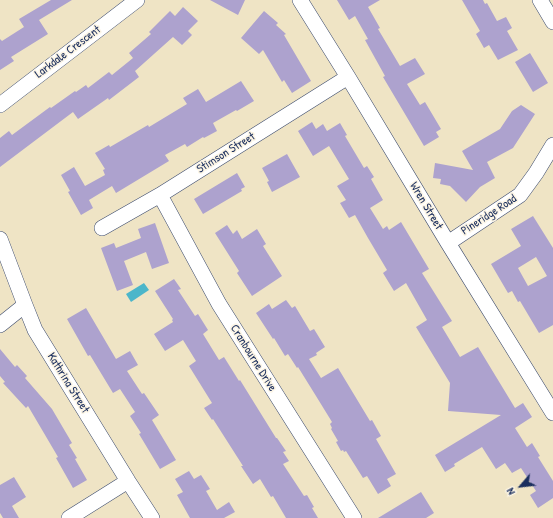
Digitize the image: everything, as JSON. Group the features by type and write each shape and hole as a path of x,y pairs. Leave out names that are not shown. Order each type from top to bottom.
{"street":[{"name":"Larkdale Crescent","path":"0,105 137,0"},
{"name":"Wren Street","path":"300,0 553,413"},
{"path":"540,0 553,22"},
{"name":"Stimson Street","path":"102,228 160,195 348,77"},
{"name":"Pineridge Road","path":"448,243 520,195 536,173 553,145"},
{"name":"Cranbourne Drive","path":"160,195 219,304 354,518"},
{"name":"Kathrina Street","path":"0,239 35,330 152,518"},
{"path":"0,325 25,305"},
{"path":"69,518 128,481"}],"water":[{"path":"144,283 149,290 131,302 126,294"}],"building":[{"path":"51,0 72,0 39,20 48,34 11,57 14,61 0,70 0,39 2,41 24,27 19,19"},
{"path":"210,0 245,0 238,15"},
{"path":"337,0 380,0 368,7 380,28 378,29 400,66 415,58 425,74 407,84 420,105 425,102 441,129 436,132 439,137 424,146 383,77 385,76 365,40 368,39 355,16 349,20"},
{"path":"462,0 483,0 485,4 487,3 497,21 506,17 512,28 507,31 518,50 498,60 489,45 484,48 476,34 480,31"},
{"path":"183,7 198,21 188,31 192,35 182,45 173,37 135,71 139,77 109,100 108,98 78,119 73,112 0,167 0,138 9,131 12,135 75,91 76,92 86,85 88,88 109,72 112,75 133,58 129,53 151,34 149,32 170,11 175,16"},
{"path":"264,11 278,23 276,25 286,34 284,35 311,81 292,93 284,80 282,82 263,50 259,54 241,38"},
{"path":"530,53 548,83 533,92 515,62"},
{"path":"241,81 254,101 213,123 217,131 204,138 203,137 187,147 185,144 165,155 169,161 116,193 112,186 89,200 93,208 81,215 68,192 70,191 61,175 74,167 85,186 105,175 103,170 105,169 95,153 109,145 110,147 148,125 149,127 187,104 183,98 198,89 206,102"},
{"path":"521,105 535,114 513,148 487,162 495,178 480,187 466,202 450,186 440,184 441,179 433,178 435,163 473,170 462,151 500,129 512,111"},
{"path":"312,122 316,129 323,124 327,131 340,123 347,135 345,136 364,168 367,166 374,177 371,179 383,200 370,208 383,229 387,226 389,230 401,222 429,269 422,273 452,321 442,327 460,357 478,347 515,408 523,403 532,417 515,428 527,447 532,443 540,456 538,457 553,481 553,498 538,508 530,495 536,491 521,468 512,473 505,463 496,469 482,447 454,464 455,466 445,472 435,455 501,415 448,411 450,383 416,327 427,320 406,283 394,291 383,273 387,270 355,215 349,218 340,203 346,200 337,186 349,179 329,146 313,156 298,131"},
{"path":"287,154 300,177 272,192 267,182 269,181 262,168"},
{"path":"237,173 245,187 241,189 242,191 203,214 194,199"},
{"path":"533,216 553,248 553,325 539,333 520,301 518,302 512,291 508,293 491,264 521,246 511,229","holes":["536,257 547,276 528,286 518,268"]},
{"path":"155,223 169,263 152,269 146,252 124,261 133,285 117,291 101,248 114,243 116,248 141,238 138,229"},
{"path":"227,225 233,234 237,230 242,239 257,229 266,244 263,246 282,276 252,296 237,273 239,271 215,233"},
{"path":"174,279 181,289 178,290 195,316 198,314 208,330 203,334 219,360 224,357 286,451 283,452 289,461 283,464 304,496 307,495 318,518 286,518 273,496 271,497 260,479 253,484 213,419 212,420 204,408 212,403 189,366 196,361 183,340 165,351 154,334 173,322 173,319 155,291"},
{"path":"286,300 292,308 295,306 310,331 314,329 325,347 316,353 317,355 309,359 321,378 338,368 370,421 372,420 381,436 376,439 396,474 387,479 391,486 378,494 367,476 363,478 346,451 341,451 336,442 338,441 331,429 330,424 332,422 316,396 298,367 297,368 288,354 285,356 256,313 269,304 272,309"},
{"path":"86,308 116,359 130,351 138,365 127,371 142,394 144,393 159,415 152,420 176,460 160,469 130,416 135,412 120,389 113,393 90,355 88,356 67,319"},
{"path":"0,349 15,367 17,365 27,376 25,378 52,409 72,443 69,445 87,480 73,488 56,458 58,457 28,406 26,408 3,383 5,382 0,376"},
{"path":"189,471 194,479 201,475 210,489 206,491 217,510 229,502 235,512 224,518 190,518 177,495 183,492 175,479"},
{"path":"14,477 26,497 12,506 19,518 3,518 0,513 0,485"},
{"path":"421,492 434,513 426,518 378,518"}]}
